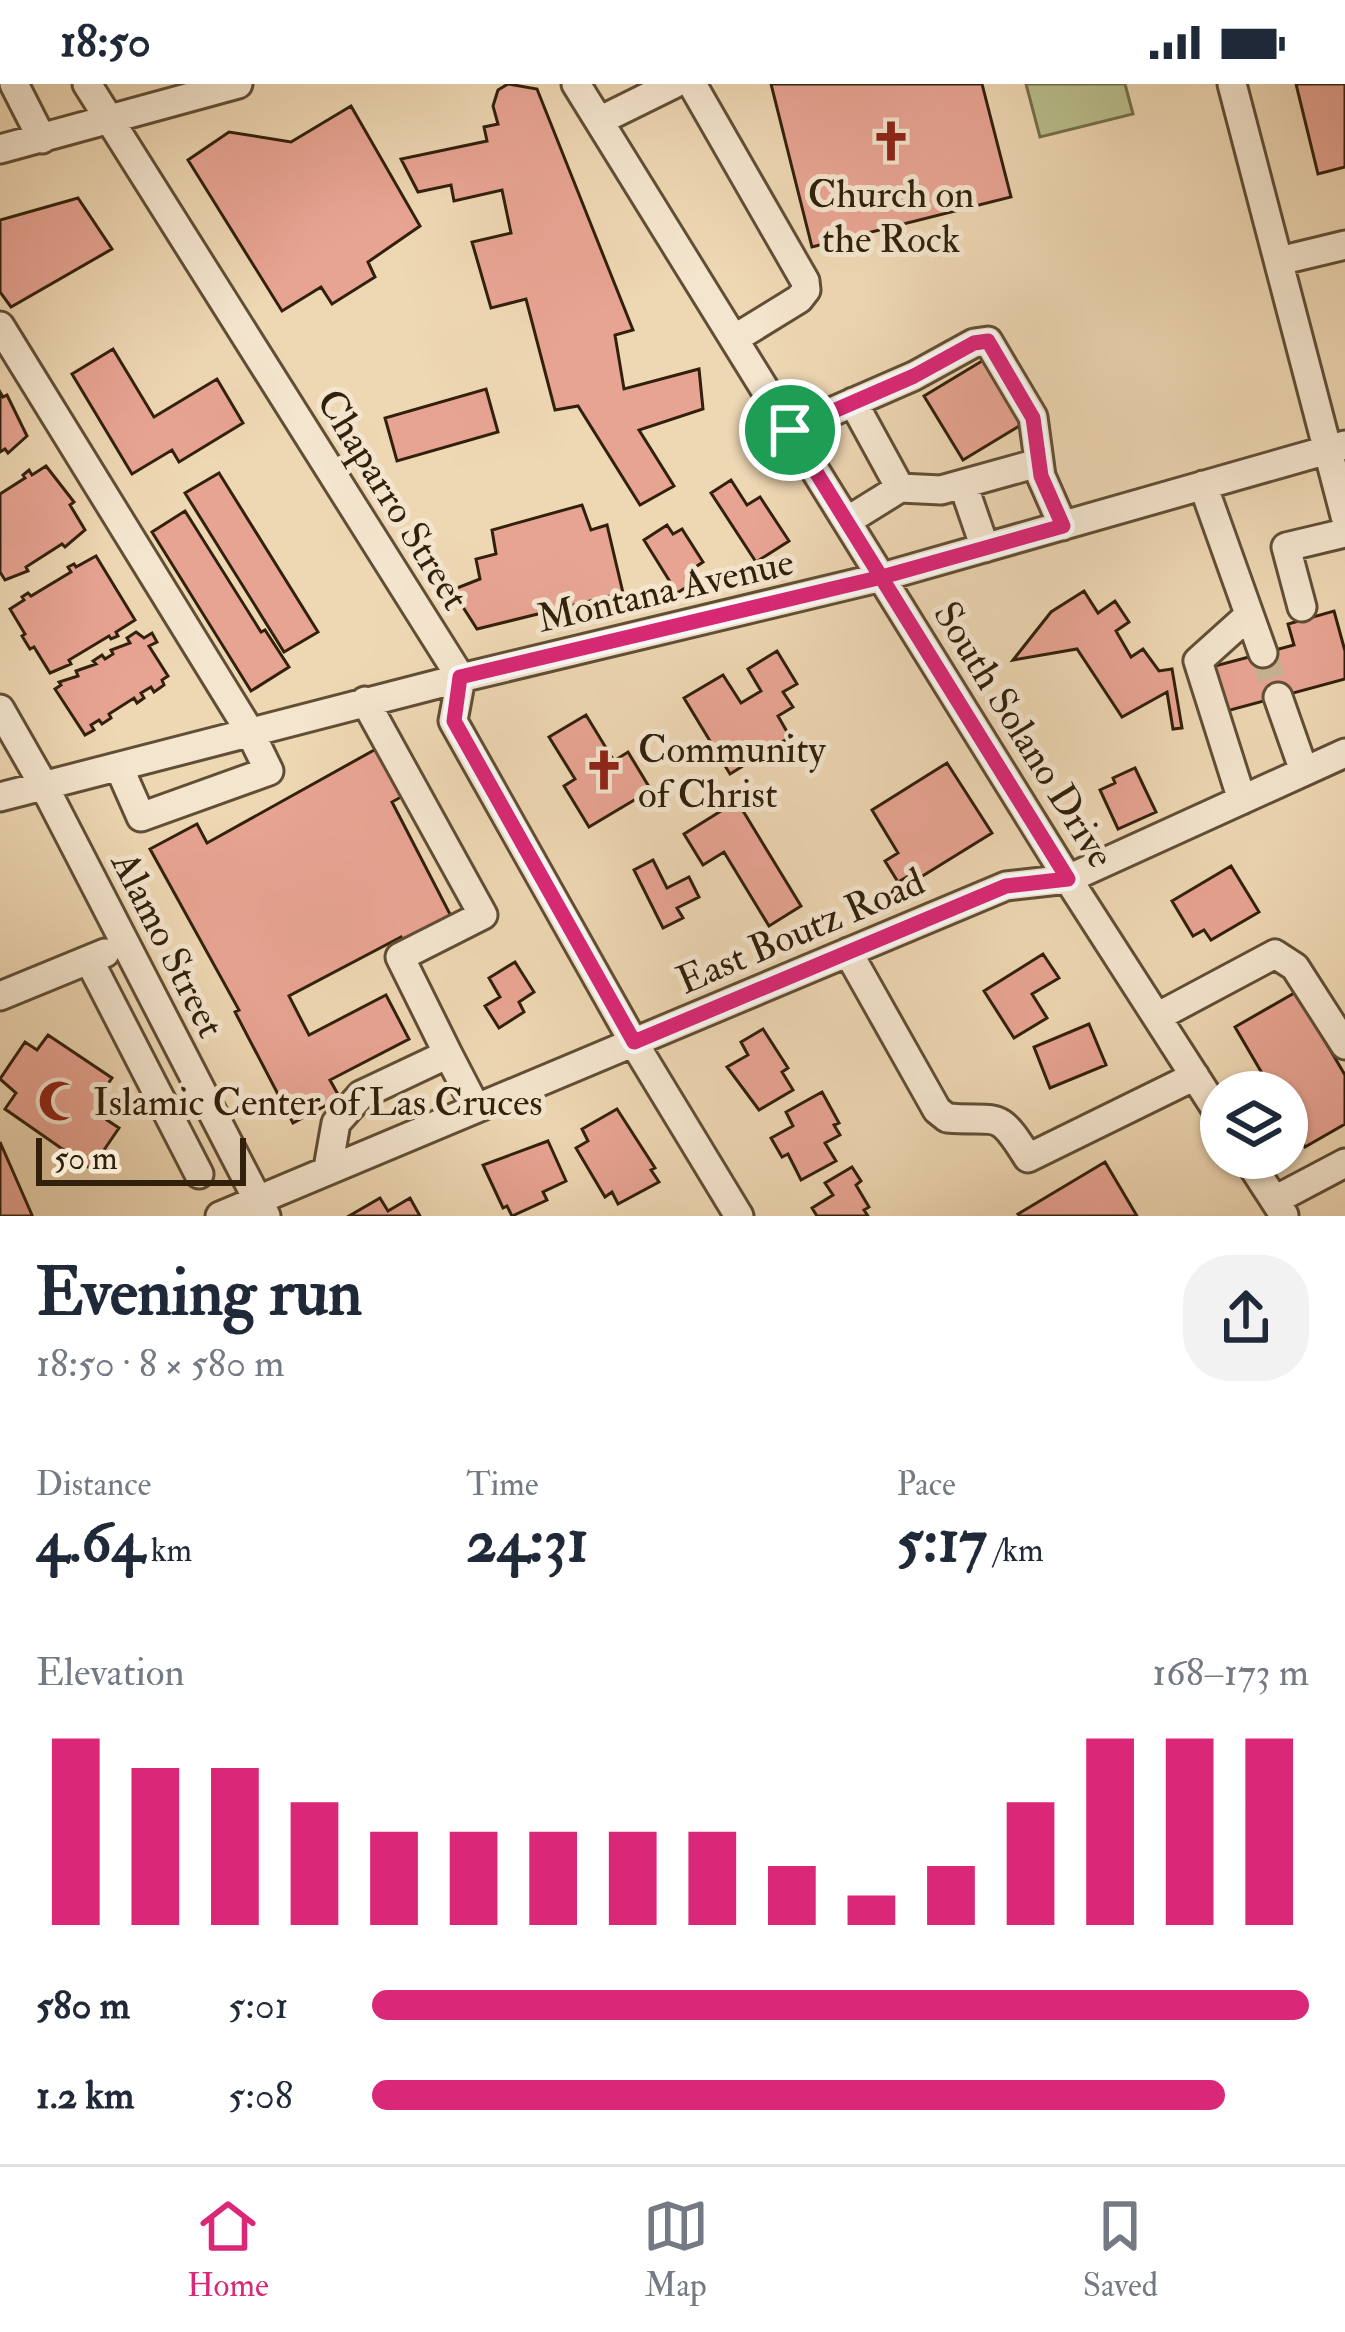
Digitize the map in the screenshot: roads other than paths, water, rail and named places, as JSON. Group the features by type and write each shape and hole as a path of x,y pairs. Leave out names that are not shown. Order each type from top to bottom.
{"street":[{"path":"14,84 42,139"},
{"name":"Chaparro Street","path":"87,84 460,677"},
{"path":"0,149 238,84"},
{"name":"South Solano Drive","path":"576,84 1200,1084"},
{"path":"599,121 674,84"},
{"path":"692,84 805,281 800,299 734,338"},
{"path":"1232,84 1279,261 1337,447 1345,516"},
{"path":"1279,261 1345,245"},
{"path":"0,326 250,732 269,771 141,817 119,767"},
{"path":"790,430 914,376 974,343 988,341 1033,418 1038,464 1063,526"},
{"path":"853,402 900,488"},
{"name":"Montana Avenue","path":"0,797 460,677 882,577 1337,447"},
{"path":"847,521 900,488 941,490 1038,464"},
{"path":"963,484 985,548"},
{"path":"1202,485 1263,653"},
{"path":"1302,607 1286,548 1345,533"},
{"path":"1242,800 1198,661 1248,616"},
{"path":"460,677 454,721 634,1042 739,1216"},
{"path":"1278,697 1304,771"},
{"path":"365,701 483,915 400,957 476,1108"},
{"name":"Alamo Street","path":"0,709 261,1208"},
{"name":"East Boutz Road","path":"220,1216 261,1208 328,1168 1006,886 1068,879 1345,753"},
{"path":"0,996 126,945"},
{"path":"848,952 938,1110 946,1118 990,1117 1007,1124 1028,1158 1195,1076"},
{"path":"1157,1017 1275,954 1295,967 1345,1045"},
{"path":"89,960 200,1174"},
{"path":"328,1168 336,1123 361,1096 448,1054"},
{"path":"178,1132 214,1116"},
{"path":"1261,1179 1280,1208 1345,1163"}],"tunnel":[{"path":"1263,653 1278,697"}],"place":[{"name":"Church on the Rock","path":"891,141"},
{"name":"Community of Christ","path":"604,770"},
{"name":"Islamic Center of Las Cruces","path":"59,1101"}]}
